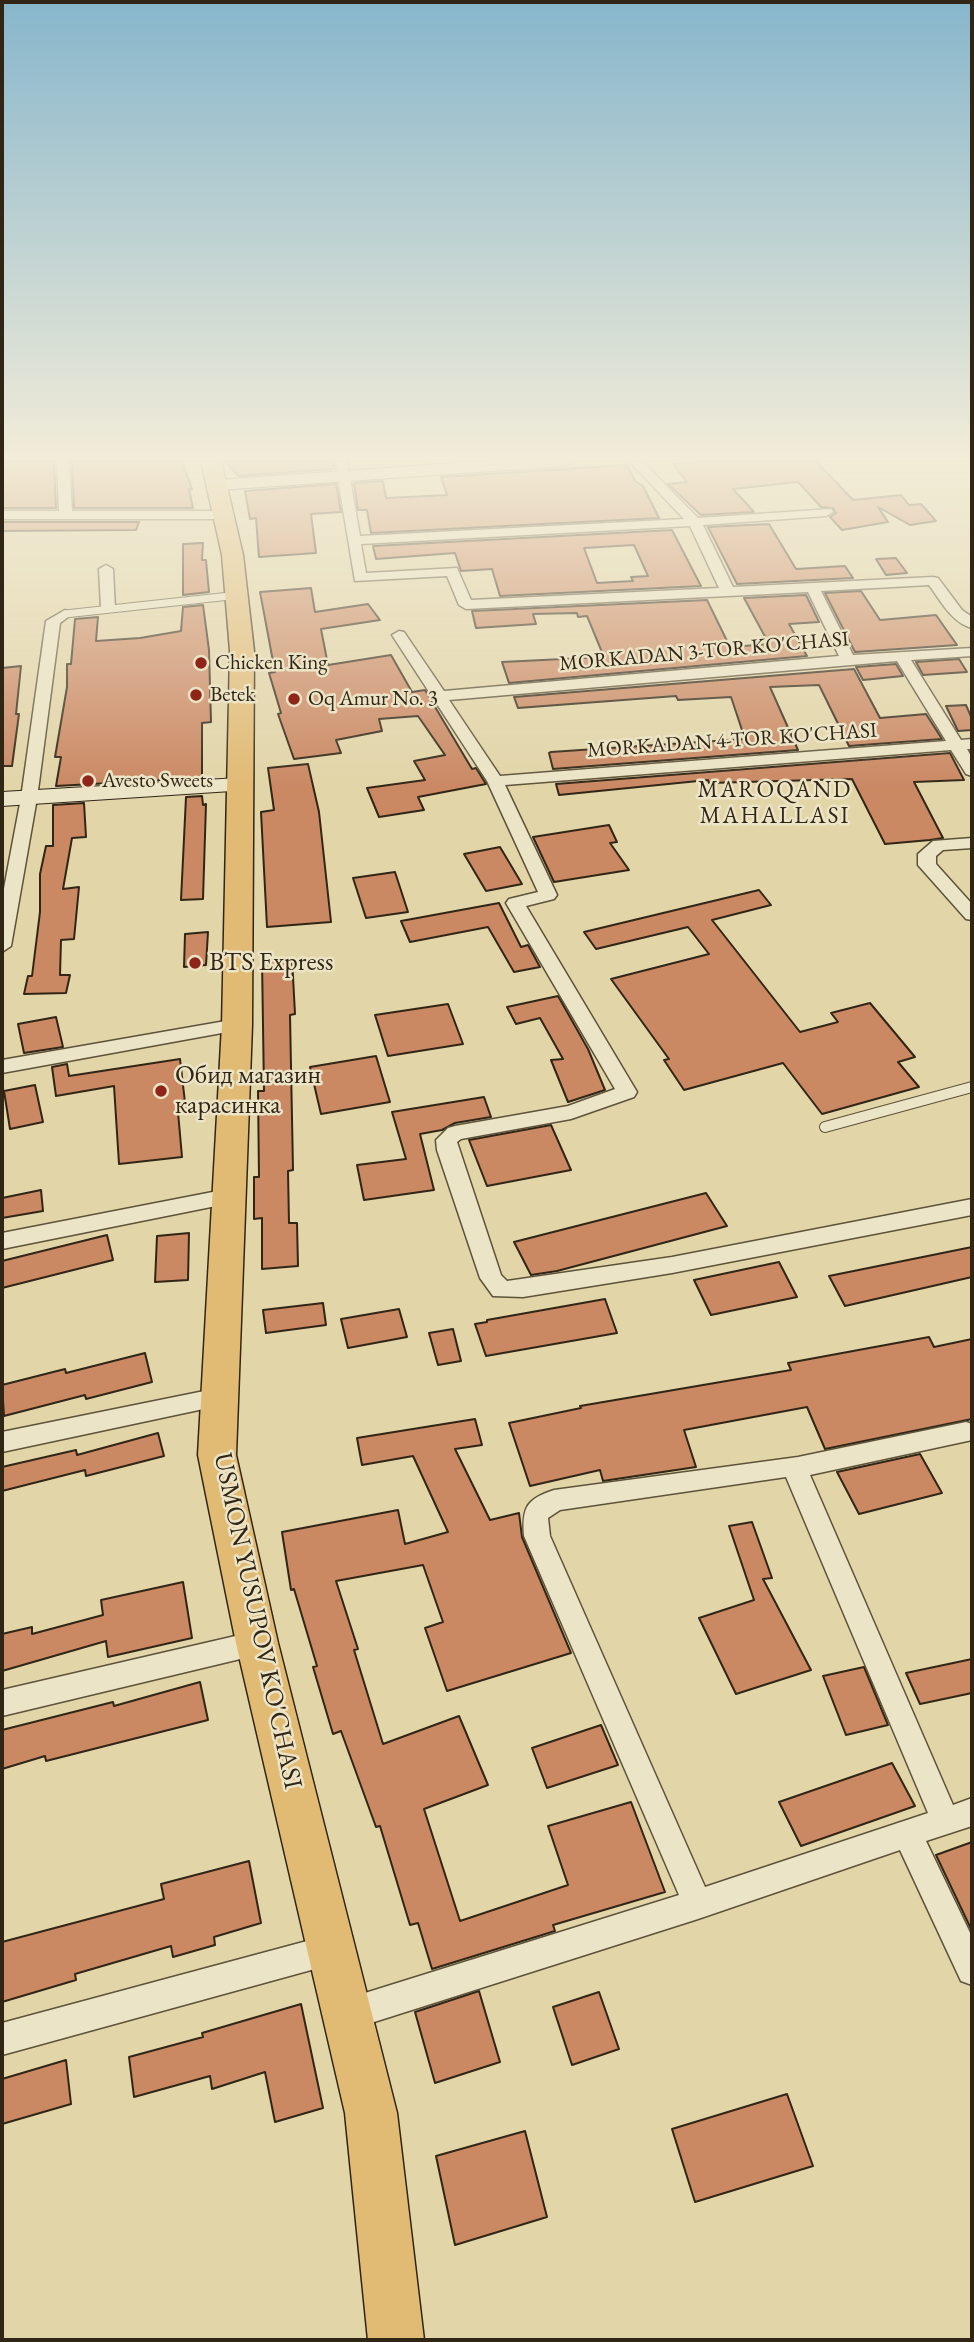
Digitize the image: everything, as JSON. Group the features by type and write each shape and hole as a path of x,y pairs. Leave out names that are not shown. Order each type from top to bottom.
{"main road":[{"name":"USMON YUSUPOV KO'CHASI","path":"234,570 239,596 242,651 237,1024 217,1455 257,1643 371,2113 396,2340"}],"street":[{"path":"106,570 108,608"},
{"path":"359,570 360,578 452,571 466,605 933,580 957,613 972,624"},
{"path":"718,570 729,592"},
{"path":"813,588 848,660"},
{"path":"2,946 8,875 29,798 53,621 65,614"},
{"path":"399,635 495,781 548,895 515,904 627,1092 570,1112 456,1133 446,1140 447,1150 491,1278 501,1290 523,1289 672,1265 972,1207"},
{"name":"MORKADAN 3-TOR KO'CHASI","path":"440,696 848,660 972,652"},
{"path":"902,657 964,744 972,771"},
{"name":"MORKADAN 4-TOR KO'CHASI","path":"495,781 964,744"},
{"path":"2,799 239,785"},
{"path":"972,843 939,845 927,854 928,865 972,915"},
{"path":"2,1067 237,1024"},
{"path":"2,1241 228,1197"},
{"path":"2,1442 219,1397"},
{"path":"698,1904 537,1536 535,1514 554,1500 795,1468 966,1432"},
{"path":"349,2014 698,1904 959,1816 795,1468"},
{"path":"2,1703 257,1643"},
{"path":"907,1833 972,1970"},
{"path":"2,2039 333,1949"}],"lane":[{"path":"65,614 239,596"},
{"path":"825,1127 972,1087"}],"building":[{"path":"183,570 207,570 209,592 183,595"},
{"path":"492,570 592,570 597,583 633,581 631,577 648,576 645,570 693,570 701,586 500,596"},
{"path":"730,570 848,570 853,578 737,584"},
{"path":"883,570 905,570 907,573 886,575"},
{"path":"311,588 315,612 368,604 380,620 321,629 328,665 391,655 412,692 425,690 472,769 476,768 486,784 418,797 424,810 379,817 367,788 425,780 414,761 445,755 418,716 379,719 382,731 336,740 341,753 294,759 278,714 281,713 269,673 275,672 260,592"},
{"path":"861,591 880,620 936,615 957,645 855,652 825,593"},
{"path":"806,595 819,622 789,624 807,656 509,683 502,662 604,657 587,616 578,617 577,613 533,614 536,624 476,628 472,611 707,600 730,647 769,644 744,598"},
{"path":"203,605 209,650 211,722 202,723 202,778 56,786 61,757 55,757 67,687 67,664 71,664 75,619 98,617 96,641 140,638 181,631 183,607"},
{"path":"959,659 967,672 923,675 916,662"},
{"path":"896,664 903,676 863,680 856,667"},
{"path":"21,666 16,714 19,714 12,766 2,766 2,668"},
{"path":"854,669 880,718 926,714 942,739 849,746 819,685 770,687 798,750 553,769 549,753 551,752 745,739 731,697 678,700 676,696 518,708 514,697"},
{"path":"966,705 972,719 972,730 958,731 946,706"},
{"path":"950,753 964,780 914,782 943,838 885,844 852,779 709,783 708,780 559,795 556,784"},
{"path":"308,764 319,812 331,922 267,927 261,812 274,810 268,768"},
{"path":"202,796 203,805 206,804 203,899 181,900 186,797"},
{"path":"84,803 86,837 72,838 63,889 79,887 74,939 61,940 60,975 70,975 66,993 24,994 28,976 32,976 40,912 40,874 46,846 53,846 53,805"},
{"path":"609,825 617,842 610,843 629,870 554,882 533,837"},
{"path":"500,847 522,884 486,891 464,854"},
{"path":"395,872 408,912 366,918 353,878"},
{"path":"759,890 771,905 712,920 800,1032 838,1022 831,1013 870,1003 915,1057 898,1062 919,1087 822,1114 783,1063 684,1090 664,1060 669,1059 611,979 709,954 688,927 596,949 584,932"},
{"path":"499,903 521,947 528,945 540,967 514,972 488,927 410,942 401,921"},
{"path":"208,932 206,965 184,967 185,934"},
{"path":"292,958 295,1014 290,1015 293,1170 288,1171 289,1223 297,1223 298,1266 262,1269 262,1218 254,1219 254,1177 259,1177 258,1091 264,1091 262,960"},
{"path":"558,996 588,1049 605,1090 568,1102 551,1060 563,1059 540,1018 516,1024 507,1007"},
{"path":"448,1004 463,1044 388,1056 375,1015"},
{"path":"56,1017 63,1047 24,1053 18,1024"},
{"path":"376,1056 390,1102 321,1114 310,1067"},
{"path":"180,1059 186,1111 178,1112 182,1157 119,1164 114,1086 56,1096 52,1067 67,1064 69,1076"},
{"path":"35,1085 43,1122 10,1129 4,1091"},
{"path":"484,1097 491,1117 455,1123 442,1130 420,1134 434,1190 364,1200 357,1165 406,1159 392,1112"},
{"path":"551,1125 571,1170 487,1186 469,1140"},
{"path":"41,1190 43,1211 2,1218 2,1198"},
{"path":"706,1193 727,1226 557,1271 531,1275 514,1242"},
{"path":"189,1233 188,1280 155,1282 157,1236"},
{"path":"107,1235 113,1260 2,1288 2,1261"},
{"path":"972,1247 972,1277 845,1306 829,1276"},
{"path":"779,1262 797,1297 711,1315 694,1280"},
{"path":"605,1299 617,1333 486,1356 475,1324 487,1320"},
{"path":"323,1303 326,1325 266,1333 263,1310"},
{"path":"399,1309 407,1337 348,1348 341,1319"},
{"path":"453,1329 461,1361 438,1365 429,1333"},
{"path":"929,1337 934,1347 972,1339 972,1419 825,1449 807,1407 684,1430 696,1467 603,1481 600,1470 530,1486 509,1423 581,1408 580,1406 791,1370 788,1363"},
{"path":"145,1353 152,1382 86,1399 85,1395 4,1416 2,1385 65,1369 66,1373"},
{"path":"475,1419 482,1445 455,1449 490,1520 519,1513 522,1537 571,1653 447,1691 425,1628 443,1622 423,1565 336,1581 358,1649 354,1650 383,1744 459,1716 488,1785 424,1809 460,1921 568,1885 548,1826 631,1802 665,1892 553,1925 555,1931 432,1969 418,1923 410,1925 380,1826 376,1827 341,1731 333,1734 313,1667 317,1666 294,1589 291,1590 282,1532 398,1510 405,1544 448,1532 413,1456 362,1465 357,1438"},
{"path":"158,1433 164,1456 86,1476 85,1470 2,1491 2,1467 76,1450 77,1455"},
{"path":"920,1454 942,1493 859,1514 837,1472"},
{"path":"752,1522 772,1578 763,1579 811,1670 736,1694 699,1618 754,1600 729,1526"},
{"path":"183,1582 192,1638 108,1657 106,1641 2,1671 2,1634 32,1627 32,1634 103,1615 101,1600"},
{"path":"972,1659 972,1693 920,1704 906,1673"},
{"path":"864,1667 888,1725 846,1735 823,1676"},
{"path":"200,1682 208,1720 46,1761 45,1756 2,1769 2,1730 113,1702 114,1706"},
{"path":"601,1725 618,1765 547,1788 532,1748"},
{"path":"892,1763 915,1806 801,1846 779,1802"},
{"path":"972,1842 972,1931 936,1855"},
{"path":"249,1861 261,1923 214,1937 215,1945 173,1957 171,1946 75,1974 76,1980 2,2002 2,1942 164,1899 161,1884"},
{"path":"479,1991 500,2062 435,2083 415,2012"},
{"path":"599,1992 619,2049 572,2065 553,2007"},
{"path":"301,2004 323,2108 275,2122 265,2072 212,2089 210,2076 134,2097 129,2057 203,2037 202,2033"},
{"path":"66,2060 71,2104 2,2124 2,2079"},
{"path":"787,2094 813,2166 695,2202 672,2129"},
{"path":"525,2131 547,2217 455,2245 436,2156"}],"place":[{"name":"Chicken King","path":"201,663"},
{"name":"Betek","path":"196,695"},
{"name":"Oq Amur No. 3","path":"294,699"},
{"name":"Avesto Sweets","path":"88,781"},
{"name":"BTS Express","path":"195,963"},
{"name":"Обид магазин карасинка","path":"161,1091"}],"district":[{"name":"MAROQAND MAHALLASI","path":"775,804"}]}
